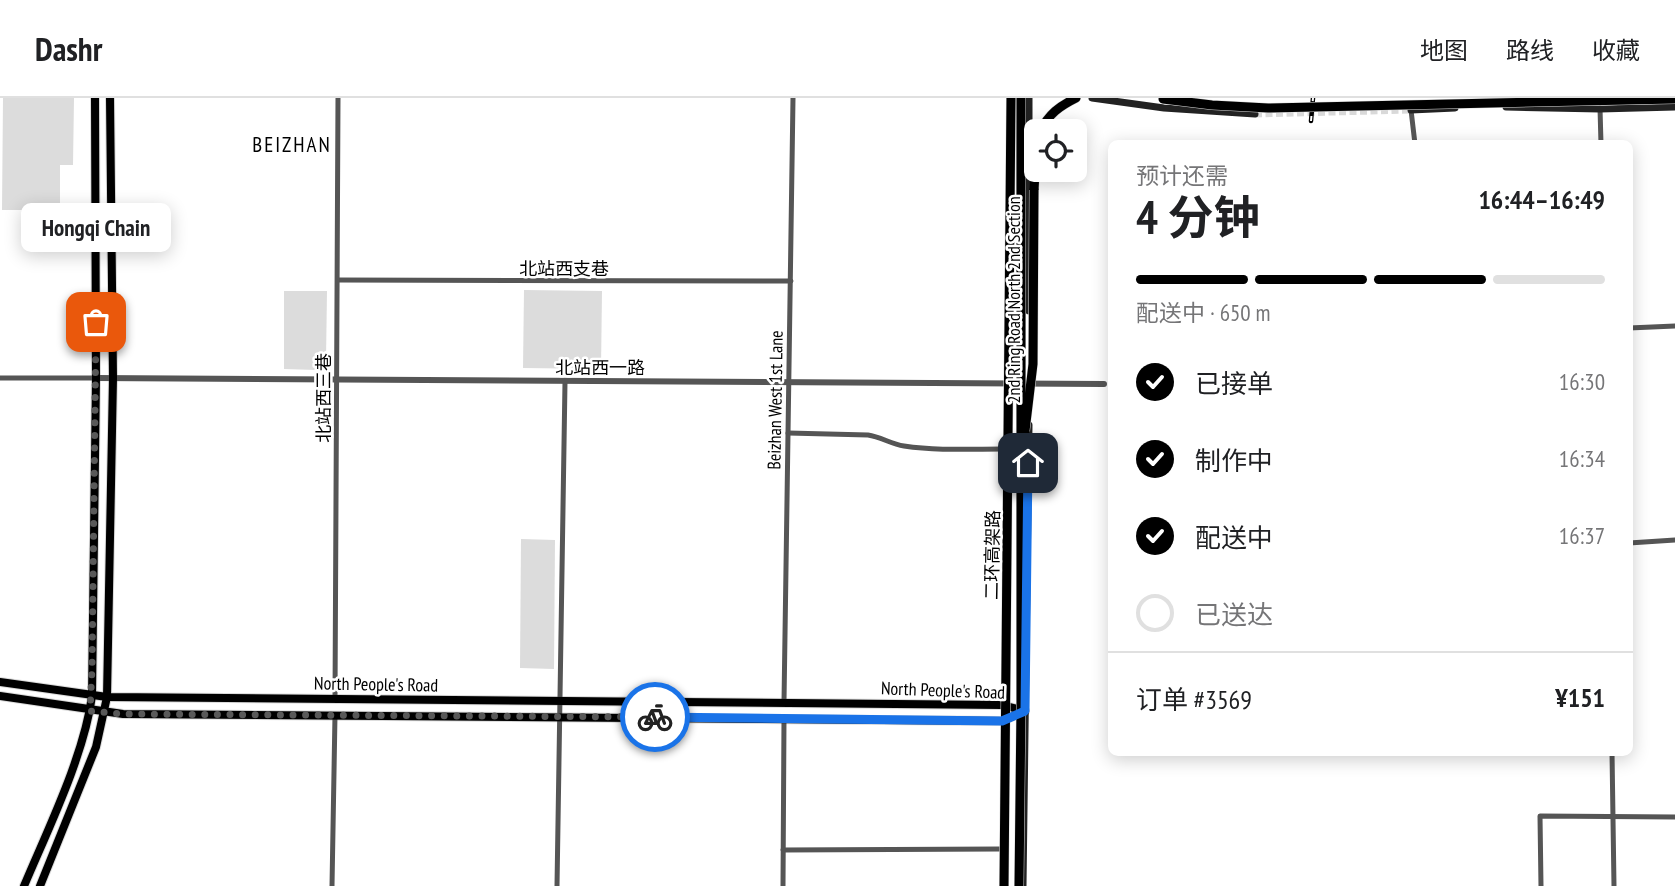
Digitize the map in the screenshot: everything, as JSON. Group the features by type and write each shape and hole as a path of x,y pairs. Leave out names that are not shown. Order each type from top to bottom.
{"highway":[{"name":"二环高架路","path":"1002,886 1009,98"},
{"name":"二环高架路","path":"1021,98 1021,886"},
{"path":"1047,119 1056,109 1076,98"},
{"path":"1154,98 1212,106 1268,108 1600,103 1675,99"},
{"path":"1020,467 1033,364 1036,182"}],"main road":[{"path":"24,886 58,805 90,711 92,696 96,378 95,98"},
{"path":"40,886 96,747 107,697 113,378 110,98"},
{"name":"2nd Ring Road North 2nd Section","path":"1002,886 1000,849 1009,98"},
{"name":"2nd Ring Road North 2nd Section","path":"1021,886 1029,383 1029,98"},
{"path":"1092,98 1164,108 1255,114"},
{"path":"1411,110 1600,103 1675,107"},
{"name":"North People's Road","path":"0,682 107,697 1002,705 1025,711"},
{"name":"North People's Road","path":"0,696 105,713 1002,721 1025,711"}],"street":[{"name":"北站西三巷","path":"335,699 338,98"},
{"name":"Beizhan West 1st Lane","path":"784,702 793,98"},
{"path":"1600,103 1601,140"},
{"path":"1411,110 1415,140"},
{"name":"北站西支巷","path":"338,279 791,281"},
{"path":"1633,328 1675,326"},
{"path":"0,378 96,378"},
{"name":"北站西一路","path":"96,378 1104,384"},
{"path":"557,886 565,382"},
{"path":"788,433 878,436 898,445 940,449 1004,449"},
{"path":"1633,543 1675,540"},
{"path":"332,886 335,715"},
{"path":"783,886 784,719"},
{"path":"1612,756 1615,886"},
{"path":"1541,886 1540,816 1675,817"},
{"path":"783,850 1000,849"}],"shaded area":[{"path":"3,98 74,98 73,165 60,165 60,210 2,210"},
{"path":"524,290 602,291 601,369 523,368"},
{"path":"284,291 327,291 326,360 316,370 284,369"},
{"path":"521,539 555,540 554,669 520,668"}],"tunnel":[{"path":"1255,114 1411,110"}],"railway":[{"path":"1311,121 1313,98"}],"way so far":[{"path":"96,322 90,711 123,714 655,717"}],"place":[{"name":"Hongqi Chain","path":"96,322"}],"district":[{"name":"BEIZHAN","path":"292,144"}],"route":[{"path":"655,717 1002,721 1025,711 1028,463"}]}
